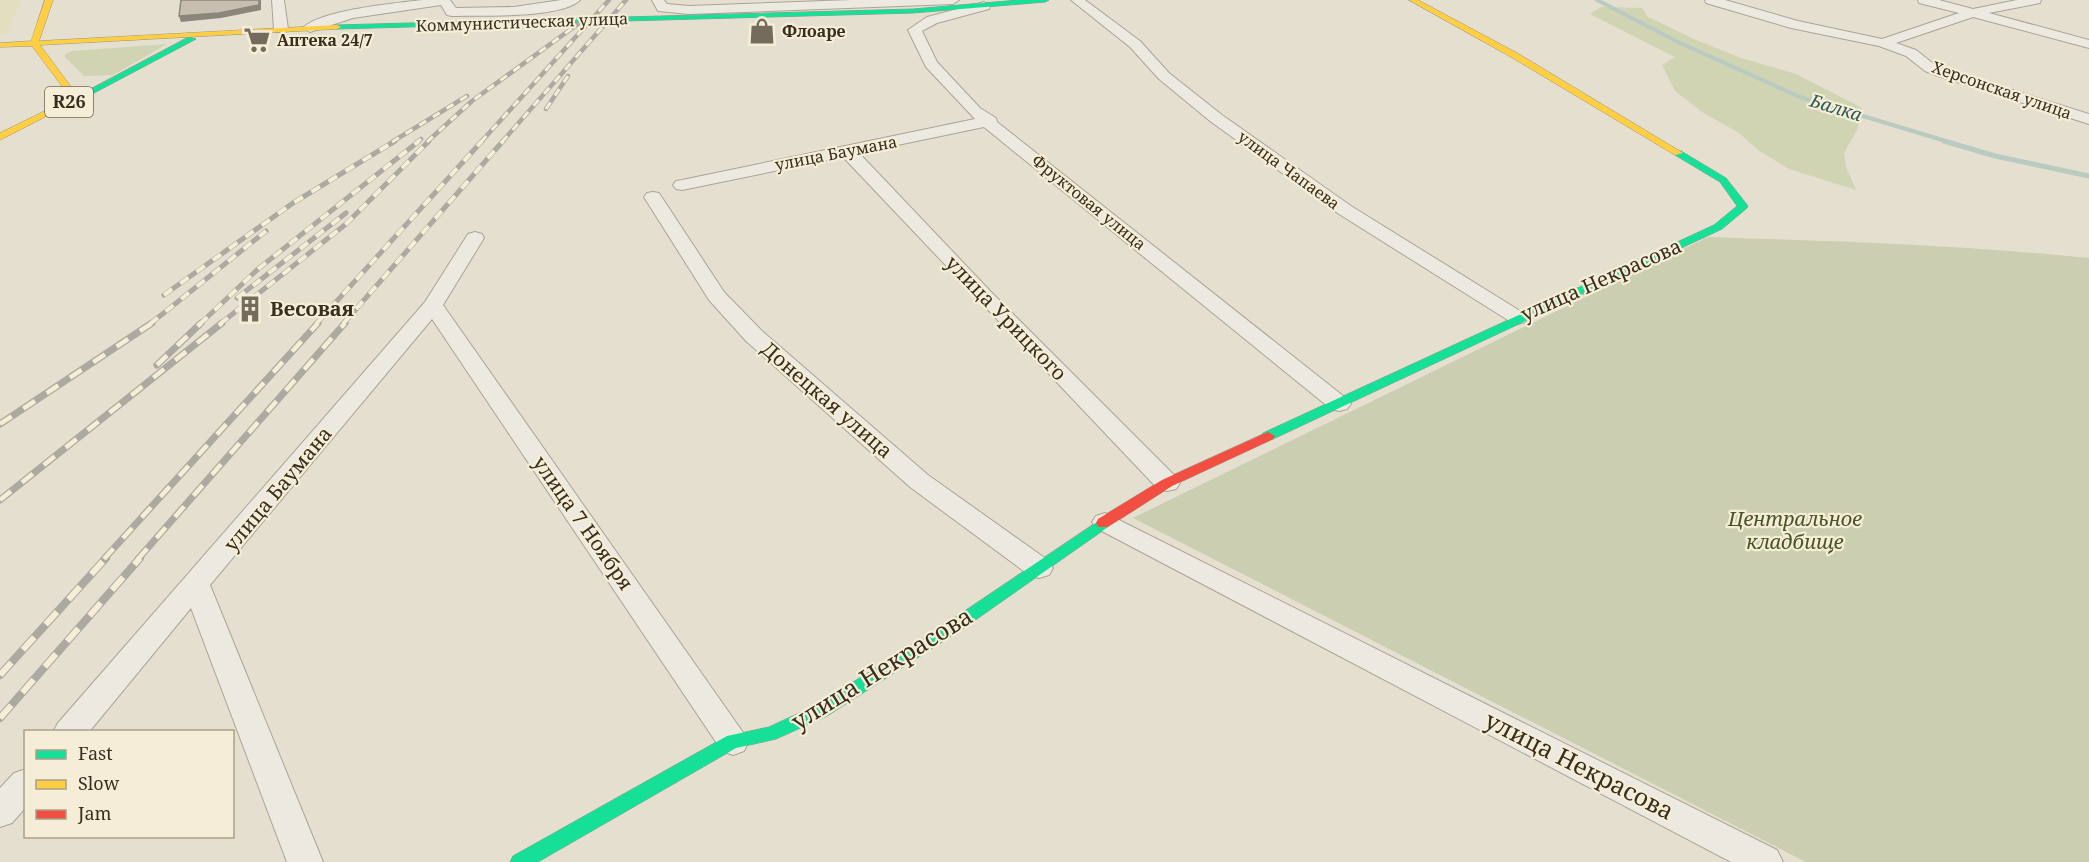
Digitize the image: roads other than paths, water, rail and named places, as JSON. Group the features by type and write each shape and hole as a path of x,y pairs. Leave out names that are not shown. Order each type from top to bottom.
{"main road":[{"path":"34,43 49,0"},
{"name":"Коммунистическая улица","path":"0,45 281,29 913,11 1045,0"},
{"name":"улица Некрасова","path":"520,862 733,741 749,740 783,731 828,706 916,652 1167,483 1718,227 1743,206 1723,180 1514,55 1413,0"},
{"path":"76,99 203,34"},
{"name":"R26","path":"0,137 76,99 34,43"}],"street":[{"path":"278,0 281,29"},
{"path":"310,28 318,22 337,18 447,4 531,9 574,0"},
{"path":"661,4 689,10 791,3 953,0"},
{"name":"улица Чапаева","path":"1077,0 1135,44 1164,76 1226,125 1345,210 1518,318"},
{"name":"Херсонская улица","path":"1711,0 1796,25 1884,43 1911,53 1930,68 1940,72 2089,119"},
{"path":"1924,0 2089,44"},
{"path":"1884,43 1973,13 2035,0"},
{"name":"Фруктовая улица","path":"984,6 932,20 915,30 931,64 974,111 990,121 1153,256 1339,404"},
{"name":"улица Баумана","path":"682,185 990,121"},
{"name":"улица Урицкого","path":"847,151 986,298 1167,483"},
{"name":"Донецкая улица","path":"653,197 716,296 754,336 919,481 1038,568"},
{"name":"улица Баумана","path":"71,730 433,305 475,238"},
{"name":"улица 7 Ноября","path":"433,305 733,741"},
{"name":"улица Некрасова","path":"1106,522 1765,862"},
{"path":"196,584 305,862"},
{"path":"0,812 24,785"}],"waterway":[{"name":"Балка","path":"1597,0 1678,42 1800,97 1949,142"},
{"name":"Балка","path":"1944,141 1995,156 2089,176"}],"railway":[{"path":"481,142 609,0"},
{"path":"502,142 626,0"},
{"path":"427,142 472,101 578,24"},
{"path":"546,109 568,76"},
{"path":"392,142 467,96"},
{"path":"417,142 421,139"},
{"path":"164,295 293,203 395,141"},
{"path":"200,324 258,269 419,141"},
{"path":"220,324 346,224 429,141"},
{"path":"316,324 482,141"},
{"path":"343,324 503,141"},
{"path":"237,298 346,213"},
{"path":"150,324 266,231"},
{"path":"0,424 152,323"},
{"path":"157,365 201,323"},
{"path":"0,500 222,323"},
{"path":"104,559 318,323"},
{"path":"138,559 345,323"},
{"path":"0,675 106,558"},
{"path":"0,718 140,558"}],"place":[{"name":"Флоаре","path":"762,31"},
{"name":"Аптека 24/7","path":"257,40"},
{"name":"Весовая","path":"250,309"}],"park label":[{"name":"Центральное кладбище","path":"1795,530"}]}
